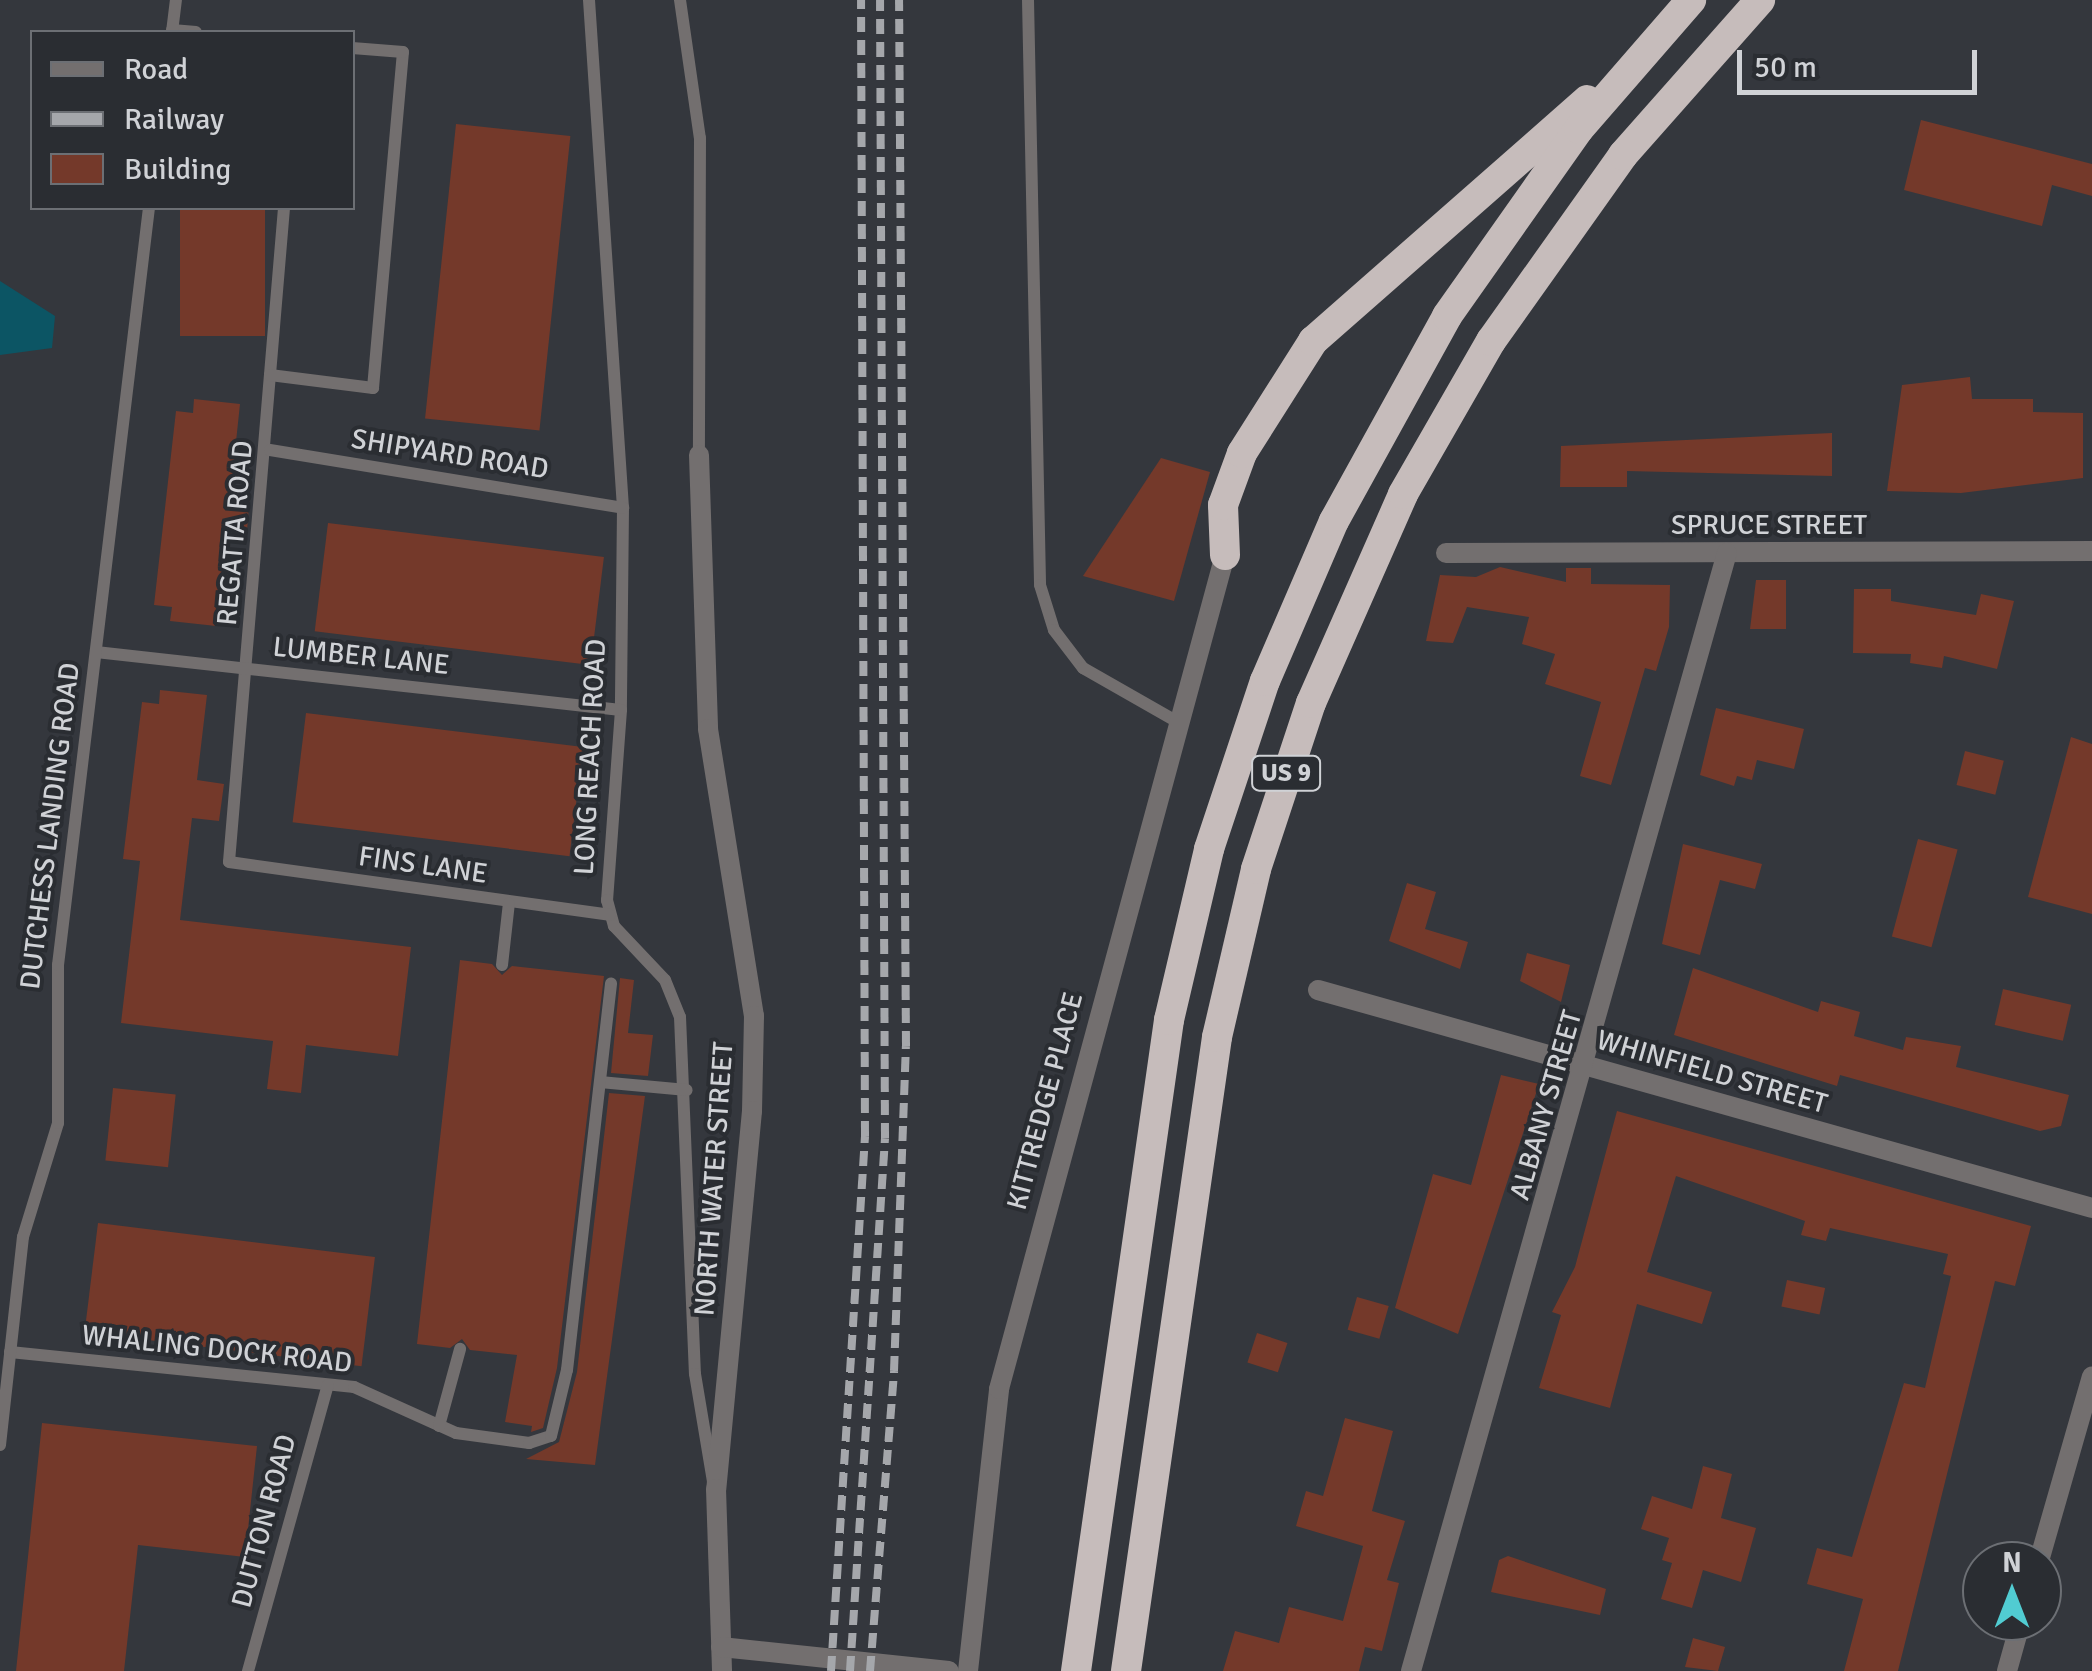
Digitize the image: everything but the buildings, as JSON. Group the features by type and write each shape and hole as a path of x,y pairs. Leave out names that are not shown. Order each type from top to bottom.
{"highway":[{"name":"US 9","path":"1076,1671 1159,1078 1194,907 1244,738 1317,557 1416,367 1511,219 1636,60 1691,0"},
{"name":"US 9","path":"1126,1671 1217,1037 1256,869 1311,703 1403,494 1491,341 1623,155 1760,0"},
{"path":"1225,555 1223,505 1242,453 1313,341 1636,60"}],"street":[{"name":"NORTH WATER STREET","path":"699,455 708,729 754,1016 752,1111 716,1489 722,1671"},
{"name":"SPRUCE STREET","path":"1446,553 2092,551"},
{"name":"ALBANY STREET","path":"1411,1671 1587,1065 1727,553"},
{"name":"KITTREDGE PLACE","path":"968,1671 999,1390 1174,720 1225,555"},
{"name":"WHINFIELD STREET","path":"1318,990 2092,1208"},
{"path":"2045,1541 2092,1376"},
{"path":"2007,1671 2016,1641"},
{"path":"721,1646 942,1670"}],"lane":[{"path":"172,30 176,0"},
{"name":"LONG REACH ROAD","path":"589,0 623,508 621,710 609,914 674,997 687,1090 695,1374 703,1454 716,1489"},
{"path":"680,0 700,138 699,455"},
{"path":"1028,0 1040,584 1054,630 1084,668 1174,720"},
{"path":"270,375 373,388 402,52 355,48"},
{"name":"DUTCHESS LANDING ROAD","path":"0,1446 23,1237 58,1123 56,982 149,210"},
{"name":"REGATTA ROAD","path":"230,862 270,450 270,375 284,210"},
{"name":"SHIPYARD ROAD","path":"270,450 623,508"},
{"name":"LUMBER LANE","path":"96,652 621,710"},
{"name":"FINS LANE","path":"230,862 609,914"},
{"path":"502,965 509,903"},
{"path":"611,983 600,1082 687,1090"},
{"name":"WHALING DOCK ROAD","path":"10,1352 374,1392 439,1426 528,1443 550,1436 560,1407 600,1082"},
{"path":"439,1426 460,1349"},
{"name":"DUTTON ROAD","path":"248,1671 328,1385"}],"water":[{"path":"0,281 55,316 52,348 0,355"}],"railway":[{"path":"831,1671 865,1136 861,0"},
{"path":"850,1671 885,1138 880,0"},
{"path":"870,1671 894,1371 906,1046 899,0"}]}
